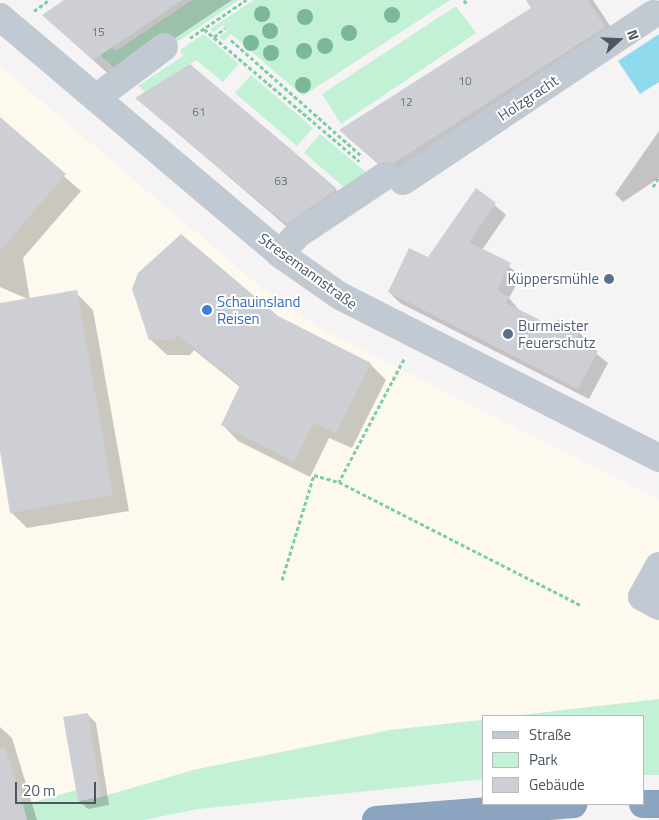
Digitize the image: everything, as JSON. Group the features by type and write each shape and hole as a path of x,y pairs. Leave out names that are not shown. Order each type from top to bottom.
{"highway":[{"path":"644,804 659,804"},
{"path":"376,820 561,805"}],"street":[{"name":"Holzgracht","path":"280,254 298,234 394,179 547,78 652,12"},
{"name":"Stresemannstraße","path":"24,15 96,98 280,254 361,309 659,458"},
{"path":"96,98 173,45"},
{"path":"659,566 642,597 659,606"}],"path":[{"path":"173,45 204,29 246,0"},
{"path":"214,37 225,28"},
{"path":"204,29 360,162"},
{"path":"231,40 394,179"},
{"path":"653,187 659,176"},
{"path":"339,482 405,357"},
{"path":"282,580 314,475 339,482 582,606"}],"shaded area":[{"path":"0,66 263,289 323,330 659,500 659,699 520,715 482,715 482,719 390,730 78,801 76,791 23,806 27,820 0,820"}],"green space":[{"path":"192,0 239,0 174,44 166,33 115,68 100,55 112,47 116,51"},
{"path":"254,0 450,0 303,96 231,34 224,41 219,37 227,31 223,25 214,32 210,29"},
{"path":"456,6 476,33 341,124 322,94"},
{"path":"204,34 239,64 223,82 196,60 145,92 138,86 183,56 180,50"},
{"path":"251,75 313,128 297,146 235,93"},
{"path":"320,134 366,172 344,187 304,153"},
{"path":"659,699 659,775 644,775 644,715 522,715"},
{"path":"482,720 482,779 198,809 143,820 27,820 23,805 76,790 78,801 101,797 193,770 390,730"}],"water":[{"path":"659,34 659,82 640,94 618,61"}],"building":[{"path":"64,0 182,0 93,60 42,15"},
{"path":"526,0 588,0 605,27 394,163 377,163 339,130 531,8"},
{"path":"190,64 337,189 286,224 135,98"},
{"path":"0,117 66,174 0,251"},
{"path":"476,188 496,203 469,242 511,263 497,290 509,297 506,303 554,327 558,319 580,331 576,339 598,351 578,389 388,292 409,248 428,257"},
{"path":"181,234 278,316 371,363 336,433 313,423 294,462 221,425 240,385 178,335 174,340 149,340 132,289 138,273"},
{"path":"77,290 113,495 10,513 0,451 0,303"},
{"path":"88,713 101,797 78,801 63,717"},
{"path":"5,748 27,820 0,820 0,749"}],"place":[{"name":"Küppersmühle","path":"609,279"},
{"name":"Schauinsland Reisen","path":"207,310"},
{"name":"Burmeister Feuerschutz","path":"508,334"}]}
